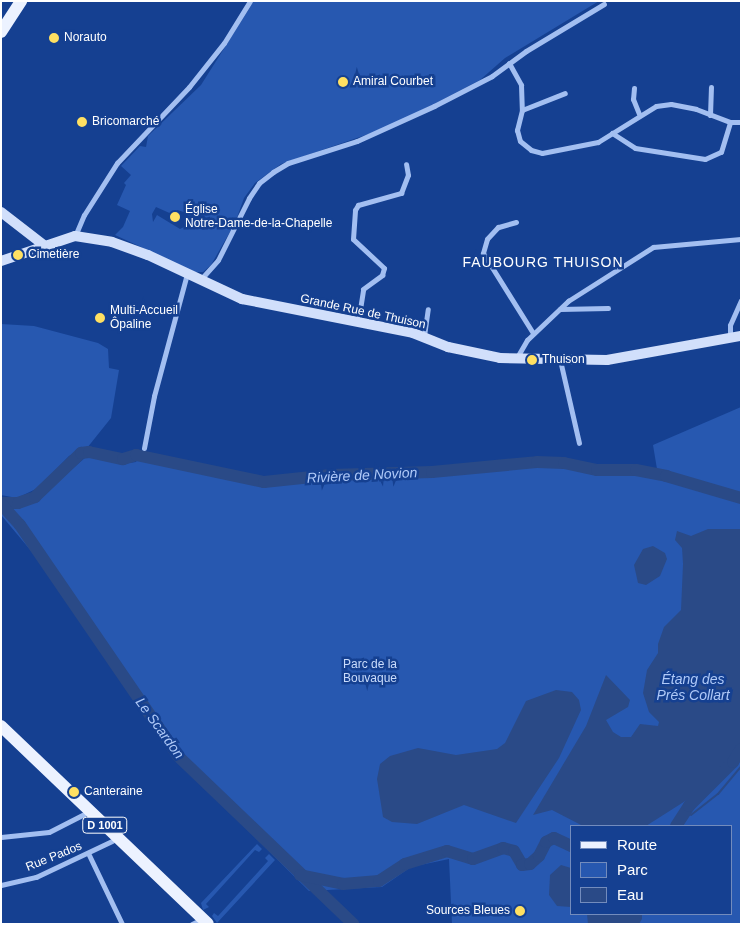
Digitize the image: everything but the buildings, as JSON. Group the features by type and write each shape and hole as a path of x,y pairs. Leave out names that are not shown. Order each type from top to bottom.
{"main road":[{"path":"1,32 21,1"},
{"name":"D 1001","path":"1,726 199,923"},
{"name":"D 1001","path":"1,735 199,923"}],"street":[{"path":"1,261 75,236 84,215 117,163 189,87 224,43 250,1"},
{"path":"200,280 218,260 248,198 259,183 273,172 288,163 400,123 492,76 509,63 604,4"},
{"path":"509,63 521,85 522,110 517,130 520,141 530,150 542,153 598,142 639,114 656,106 671,104 730,122 741,122"},
{"path":"710,115 711,87"},
{"path":"634,88 633,99 639,114"},
{"path":"522,110 565,93"},
{"path":"612,133 635,148 705,160 721,152 730,122"},
{"path":"358,322 363,289 382,275 384,268 353,239 355,210 358,206 401,193 408,174 406,164"},
{"path":"1,212 46,246"},
{"path":"516,222 498,227 487,239 483,253 533,333"},
{"name":"Grande Rue de Thuison","path":"75,236 131,248 242,299 424,336 469,352 516,359 560,360 640,357 741,336"},
{"path":"516,359 521,346 559,310 653,247 741,239"},
{"path":"144,448 154,396 187,274"},
{"path":"730,338 730,325 741,300"},
{"path":"559,310 608,308"},
{"path":"424,336 428,310"},
{"path":"560,360 579,443"},
{"path":"1,836 49,832 84,814"},
{"name":"Rue Pados","path":"1,885 36,877 89,855 112,841"},
{"path":"89,855 122,924"}],"green space":[{"path":"254,1 599,1 505,58 480,80 392,126 281,164 255,183 244,198 235,223 211,265 203,272 195,272 115,235 123,227 130,211 117,205 126,185 124,183 131,175 121,166 140,146 146,147 148,136 201,85","holes":["156,207 174,215 177,210 184,212 188,215 188,225 180,229 157,215 153,222 152,214"]},
{"path":"1,324 34,326 98,343 108,349 109,368 119,370 111,418 87,448 69,456 38,488 17,498 1,495"},
{"name":"Parc de la Bouvaque","path":"741,407 741,924 452,924 449,859 411,867 382,887 309,891 173,756 32,552 1,515 1,511 37,500 87,456 123,464 136,462 139,453 264,478 538,460 596,468 657,469 653,445"},
{"path":"257,844 262,849 259,852 255,850 206,904 209,907 203,910 201,903"},
{"path":"269,854 275,860 217,923 212,916 214,913 218,916 268,861 265,858"}],"water":[{"name":"Étang des Prés Collart","path":"708,529 741,529 741,748 690,798 648,825 581,825 552,810 533,815 586,726 606,675 630,700 628,707 606,720 613,732 621,737 631,737 640,724 658,726 659,722 649,712 643,693 647,670 658,653 658,644 664,627 681,610 683,564 682,548 675,540 677,531 691,536"},
{"path":"653,546 665,553 667,559 660,576 646,585 638,583 634,565 643,549"},
{"path":"556,690 572,692 579,700 581,710 559,758 516,823 464,805 417,824 392,822 383,817 377,779 380,764 390,756 418,748 456,755 497,749 505,743 526,701"},
{"path":"561,865 570,868 570,907 557,906 549,895 550,875"},
{"path":"587,915 642,915 639,924 588,924"}],"waterway":[{"name":"Rivière de Novion","path":"1,503 18,503 35,497 81,453 89,452 123,459 136,455 264,482 331,475 432,472 537,462 564,463 597,470 636,470 666,476 741,498"},
{"name":"Le Scardon","path":"1,504 20,525 178,756 353,924"},
{"path":"677,825 689,806 733,762 741,749"},
{"path":"691,815 718,794 741,767"},
{"path":"300,875 343,884 379,881 405,864 447,851 473,859 503,848 514,851 522,865 530,864 539,856 546,842 554,838 570,846"}],"place":[{"name":"Norauto","path":"54,38"},
{"name":"Amiral Courbet","path":"343,82"},
{"name":"Bricomarché","path":"82,122"},
{"name":"Église Notre-Dame-de-la-Chapelle","path":"175,217"},
{"name":"Cimetière","path":"18,255"},
{"name":"Multi-Accueil Ôpaline","path":"100,318"},
{"name":"Thuison","path":"532,360"},
{"name":"Canteraine","path":"74,792"},
{"name":"Sources Bleues","path":"520,911"}],"district":[{"name":"FAUBOURG THUISON","path":"543,262"}]}
